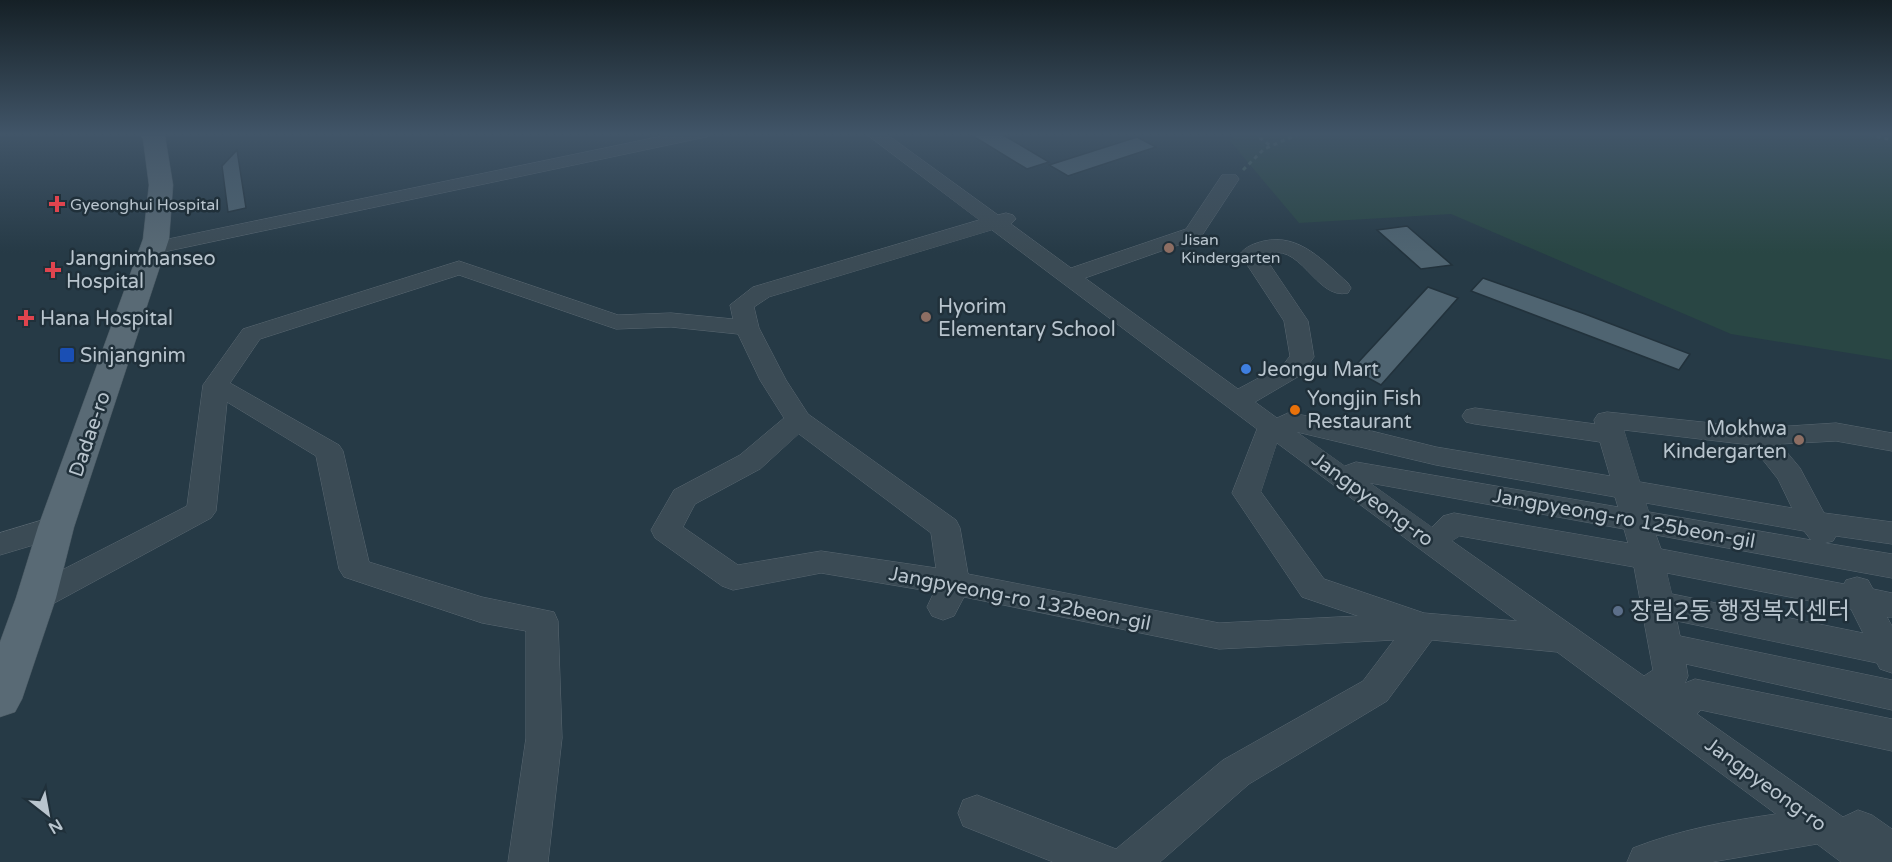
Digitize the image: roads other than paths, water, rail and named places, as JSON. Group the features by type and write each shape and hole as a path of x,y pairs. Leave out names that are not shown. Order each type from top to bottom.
{"main road":[{"name":"Dadae-ro","path":"0,699 10,644 36,598 56,527 155,244 161,185 159,173"}],"street":[{"path":"155,244 490,173"},
{"path":"155,244 503,173"},
{"name":"Jangpyeong-ro","path":"935,173 1281,426 1567,640 1662,695"},
{"path":"1075,274 1194,233 1229,179"},
{"path":"948,595 945,528 798,420 773,380 747,328 742,305 761,292 1001,221"},
{"path":"1243,398 1292,370 1302,357 1296,321 1251,254 1269,244 1285,245 1296,250 1340,288"},
{"path":"36,598 201,511 216,384 251,334 459,268 616,322 672,320 747,328"},
{"path":"216,384 329,451 355,569 482,610 542,621 544,738 528,862"},
{"path":"1475,416 1611,435"},
{"name":"Jangpyeong-ro 132beon-gil","path":"798,420 750,462 684,497 666,530 733,578 821,562 948,595 1219,636 1424,626 1567,640"},
{"path":"1892,442 1836,432 1759,437 1607,420 1648,558 1658,604 1671,676 1662,695 1695,694 1892,735"},
{"path":"1130,862 1236,772 1375,691 1424,626 1313,588 1246,493 1266,435 1281,426 1315,426 1436,456 1814,522 1892,533"},
{"name":"Jangpyeong-ro","path":"1281,426 1356,471 1443,533 1831,819 1892,852"},
{"path":"1658,604 1891,655 1877,602 1814,522 1790,475 1759,437"},
{"name":"Jangpyeong-ro 125beon-gil","path":"1356,471 1892,566"},
{"path":"1443,533 1454,525 1648,558 1877,602"},
{"path":"0,544 56,527"},
{"path":"1666,646 1892,695"},
{"path":"977,813 1101,862"},
{"path":"1647,862 1723,840 1831,819"},
{"name":"Jangpyeong-ro","path":"1831,819 1874,862"}],"place":[{"name":"Gyeonghui Hospital","path":"57,204"},
{"name":"Jisan Kindergarten","path":"1169,248"},
{"name":"Jangnimhanseo Hospital","path":"53,270"},
{"name":"Hyorim Elementary School","path":"926,317"},
{"name":"Hana Hospital","path":"26,318"},
{"name":"Sinjangnim","path":"67,355"},
{"name":"Jeongu Mart","path":"1246,369"},
{"name":"Yongjin Fish Restaurant","path":"1295,410"},
{"name":"Mokhwa Kindergarten","path":"1799,440"},
{"name":"장림2동 행정복지센터","path":"1618,611"}]}
